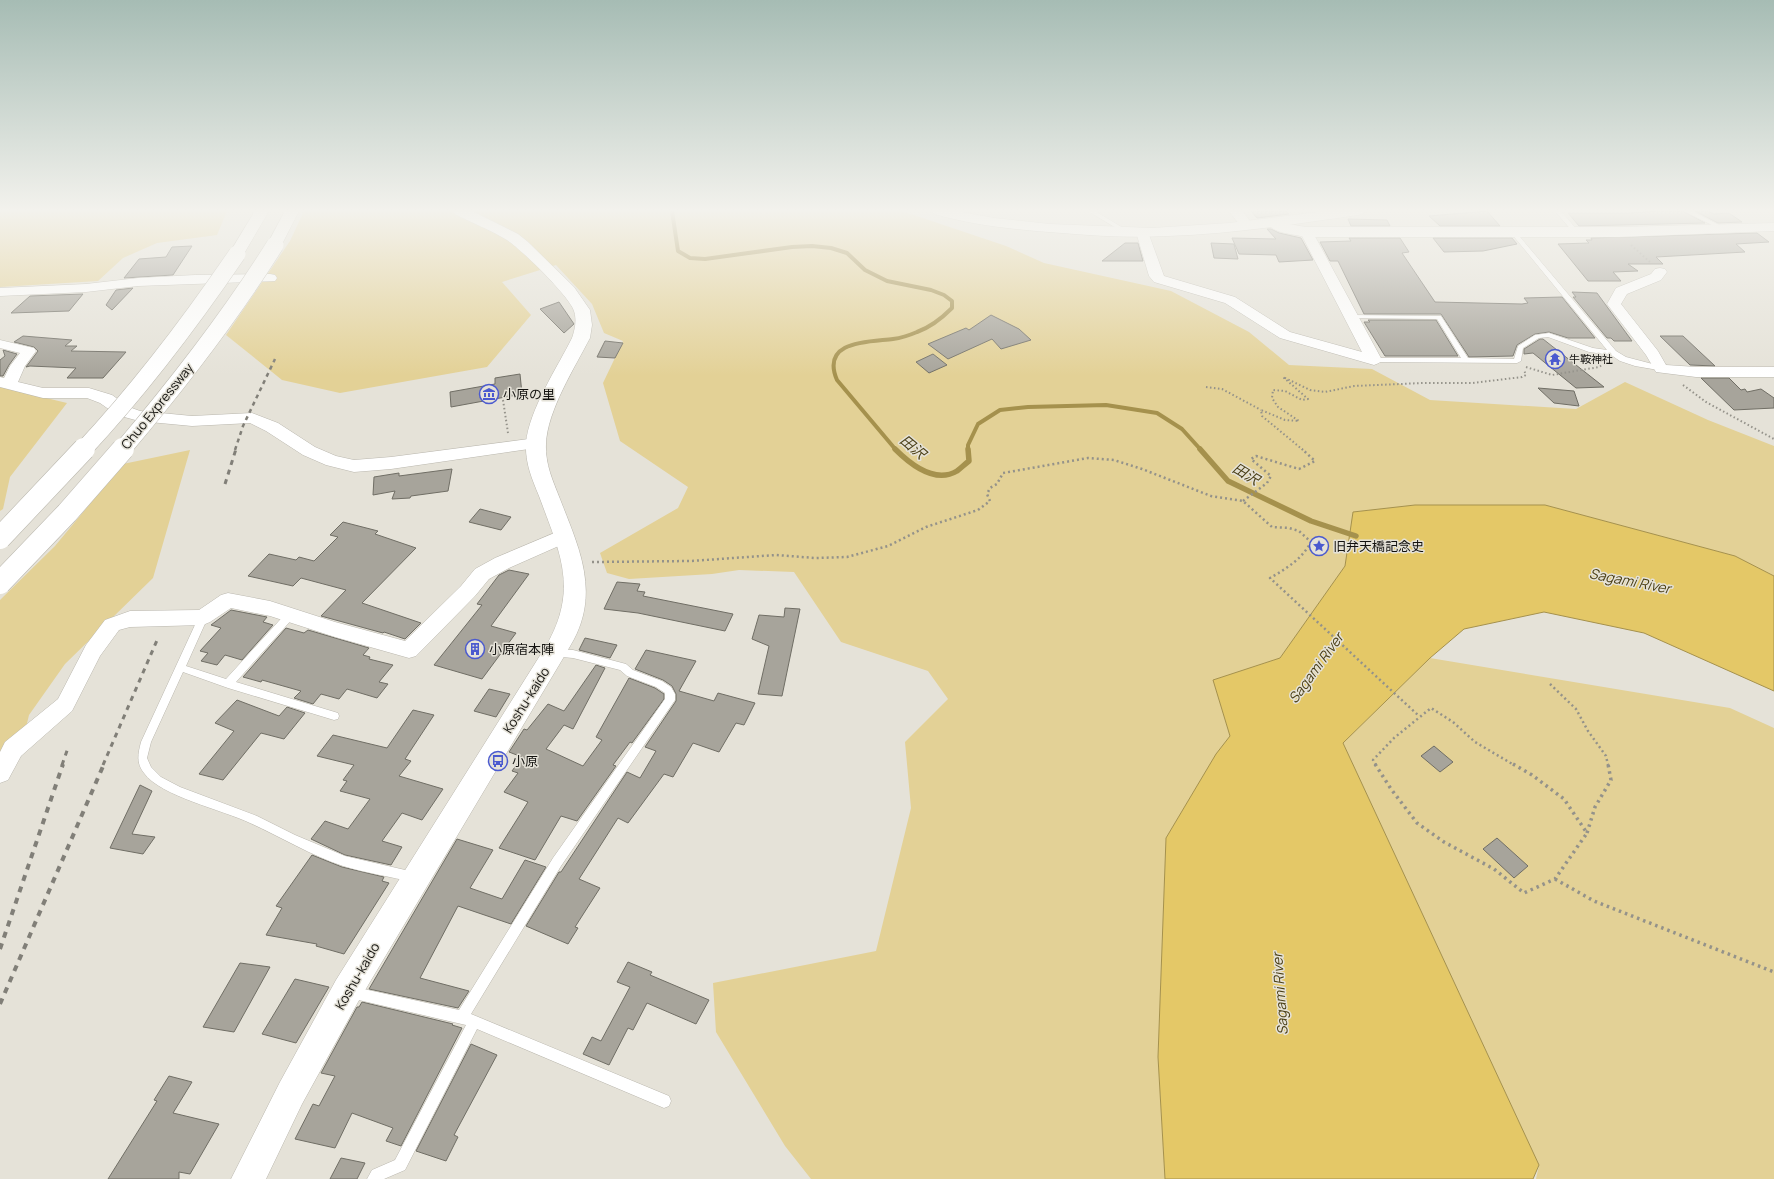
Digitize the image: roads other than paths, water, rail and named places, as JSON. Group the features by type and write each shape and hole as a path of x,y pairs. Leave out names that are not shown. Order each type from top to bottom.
{"main road":[{"name":"Chuo Expressway","path":"0,538 101,432 200,308 229,266"},
{"name":"Chuo Expressway","path":"0,583 77,502 137,433 236,305 261,266"},
{"name":"Koshu-kaido","path":"248,1179 260,1152 291,1093 347,991 415,878 554,654 566,632 576,591 574,569 564,536 537,466 536,443 541,419 581,338 584,324 582,310 568,290 545,266"}],"street":[{"path":"1153,266 1156,276 1159,279 1230,300 1285,335 1374,360"},
{"path":"1328,266 1374,360"},
{"path":"1660,272 1656,277 1621,292 1614,304 1653,354 1661,369 1696,372 1774,372"},
{"path":"0,292 86,288 181,279 270,278"},
{"path":"0,344 28,351 4,384 43,393 89,393 106,399 123,410 139,416 192,421 252,418 272,427 310,451 332,461 354,466 391,464 536,443"},
{"path":"0,773 14,749 65,705 93,651 112,625 130,618 203,617 228,600 247,602 291,614 311,622 409,650 468,591 482,574 502,563 564,536"}],"lane":[{"path":"1541,266 1613,353 1623,359 1661,369"},
{"path":"1352,316 1439,317 1466,361"},
{"path":"1374,360 1517,361 1520,347 1537,336 1545,335 1592,350 1613,353"},
{"path":"228,684 291,614"},
{"path":"203,617 146,742 142,758 147,770 157,780 176,790 253,820 291,839 344,861 415,878"},
{"path":"374,1179 377,1175 400,1165 468,1020 557,862 670,700 668,690 659,684 630,673 623,667 573,654 554,654"},
{"path":"181,668 334,716"},
{"path":"347,991 468,1020 522,1041 664,1101"}],"water":[{"name":"Sagami River","path":"1415,505 1545,505 1735,556 1774,576 1774,691 1644,633 1544,612 1464,629 1430,658 1343,743 1539,1165 1533,1179 1165,1179 1158,1057 1166,838 1216,754 1230,736 1213,680 1280,658 1345,566 1353,512"}],"waterway":[{"name":"田沢","path":"861,266 865,270 887,281 931,290 944,295 952,301 952,308 927,328 899,338 872,341 850,346 841,350 835,357 834,367 837,380 896,450"},
{"name":"田沢","path":"968,449 968,445 978,424 1000,410 1028,407 1106,405 1157,413 1182,429 1201,450"},
{"name":"田沢","path":"896,450 915,466 932,474 940,475 957,471 969,461 968,449"},
{"name":"田沢","path":"1200,449 1228,481 1311,521 1356,536"}],"railway":[{"path":"235,450 243,426 275,359"},
{"path":"225,484 236,449"},
{"path":"103,765 158,638"},
{"path":"62,765 68,748"},
{"path":"0,949 63,764"},
{"path":"0,1004 104,764"}],"place":[{"name":"牛鞍神社","path":"1555,359"},
{"name":"小原の里","path":"489,394"},
{"name":"旧弁天橋記念史","path":"1319,546"},
{"name":"小原宿本陣","path":"475,649"},
{"name":"小原","path":"498,761"}]}
